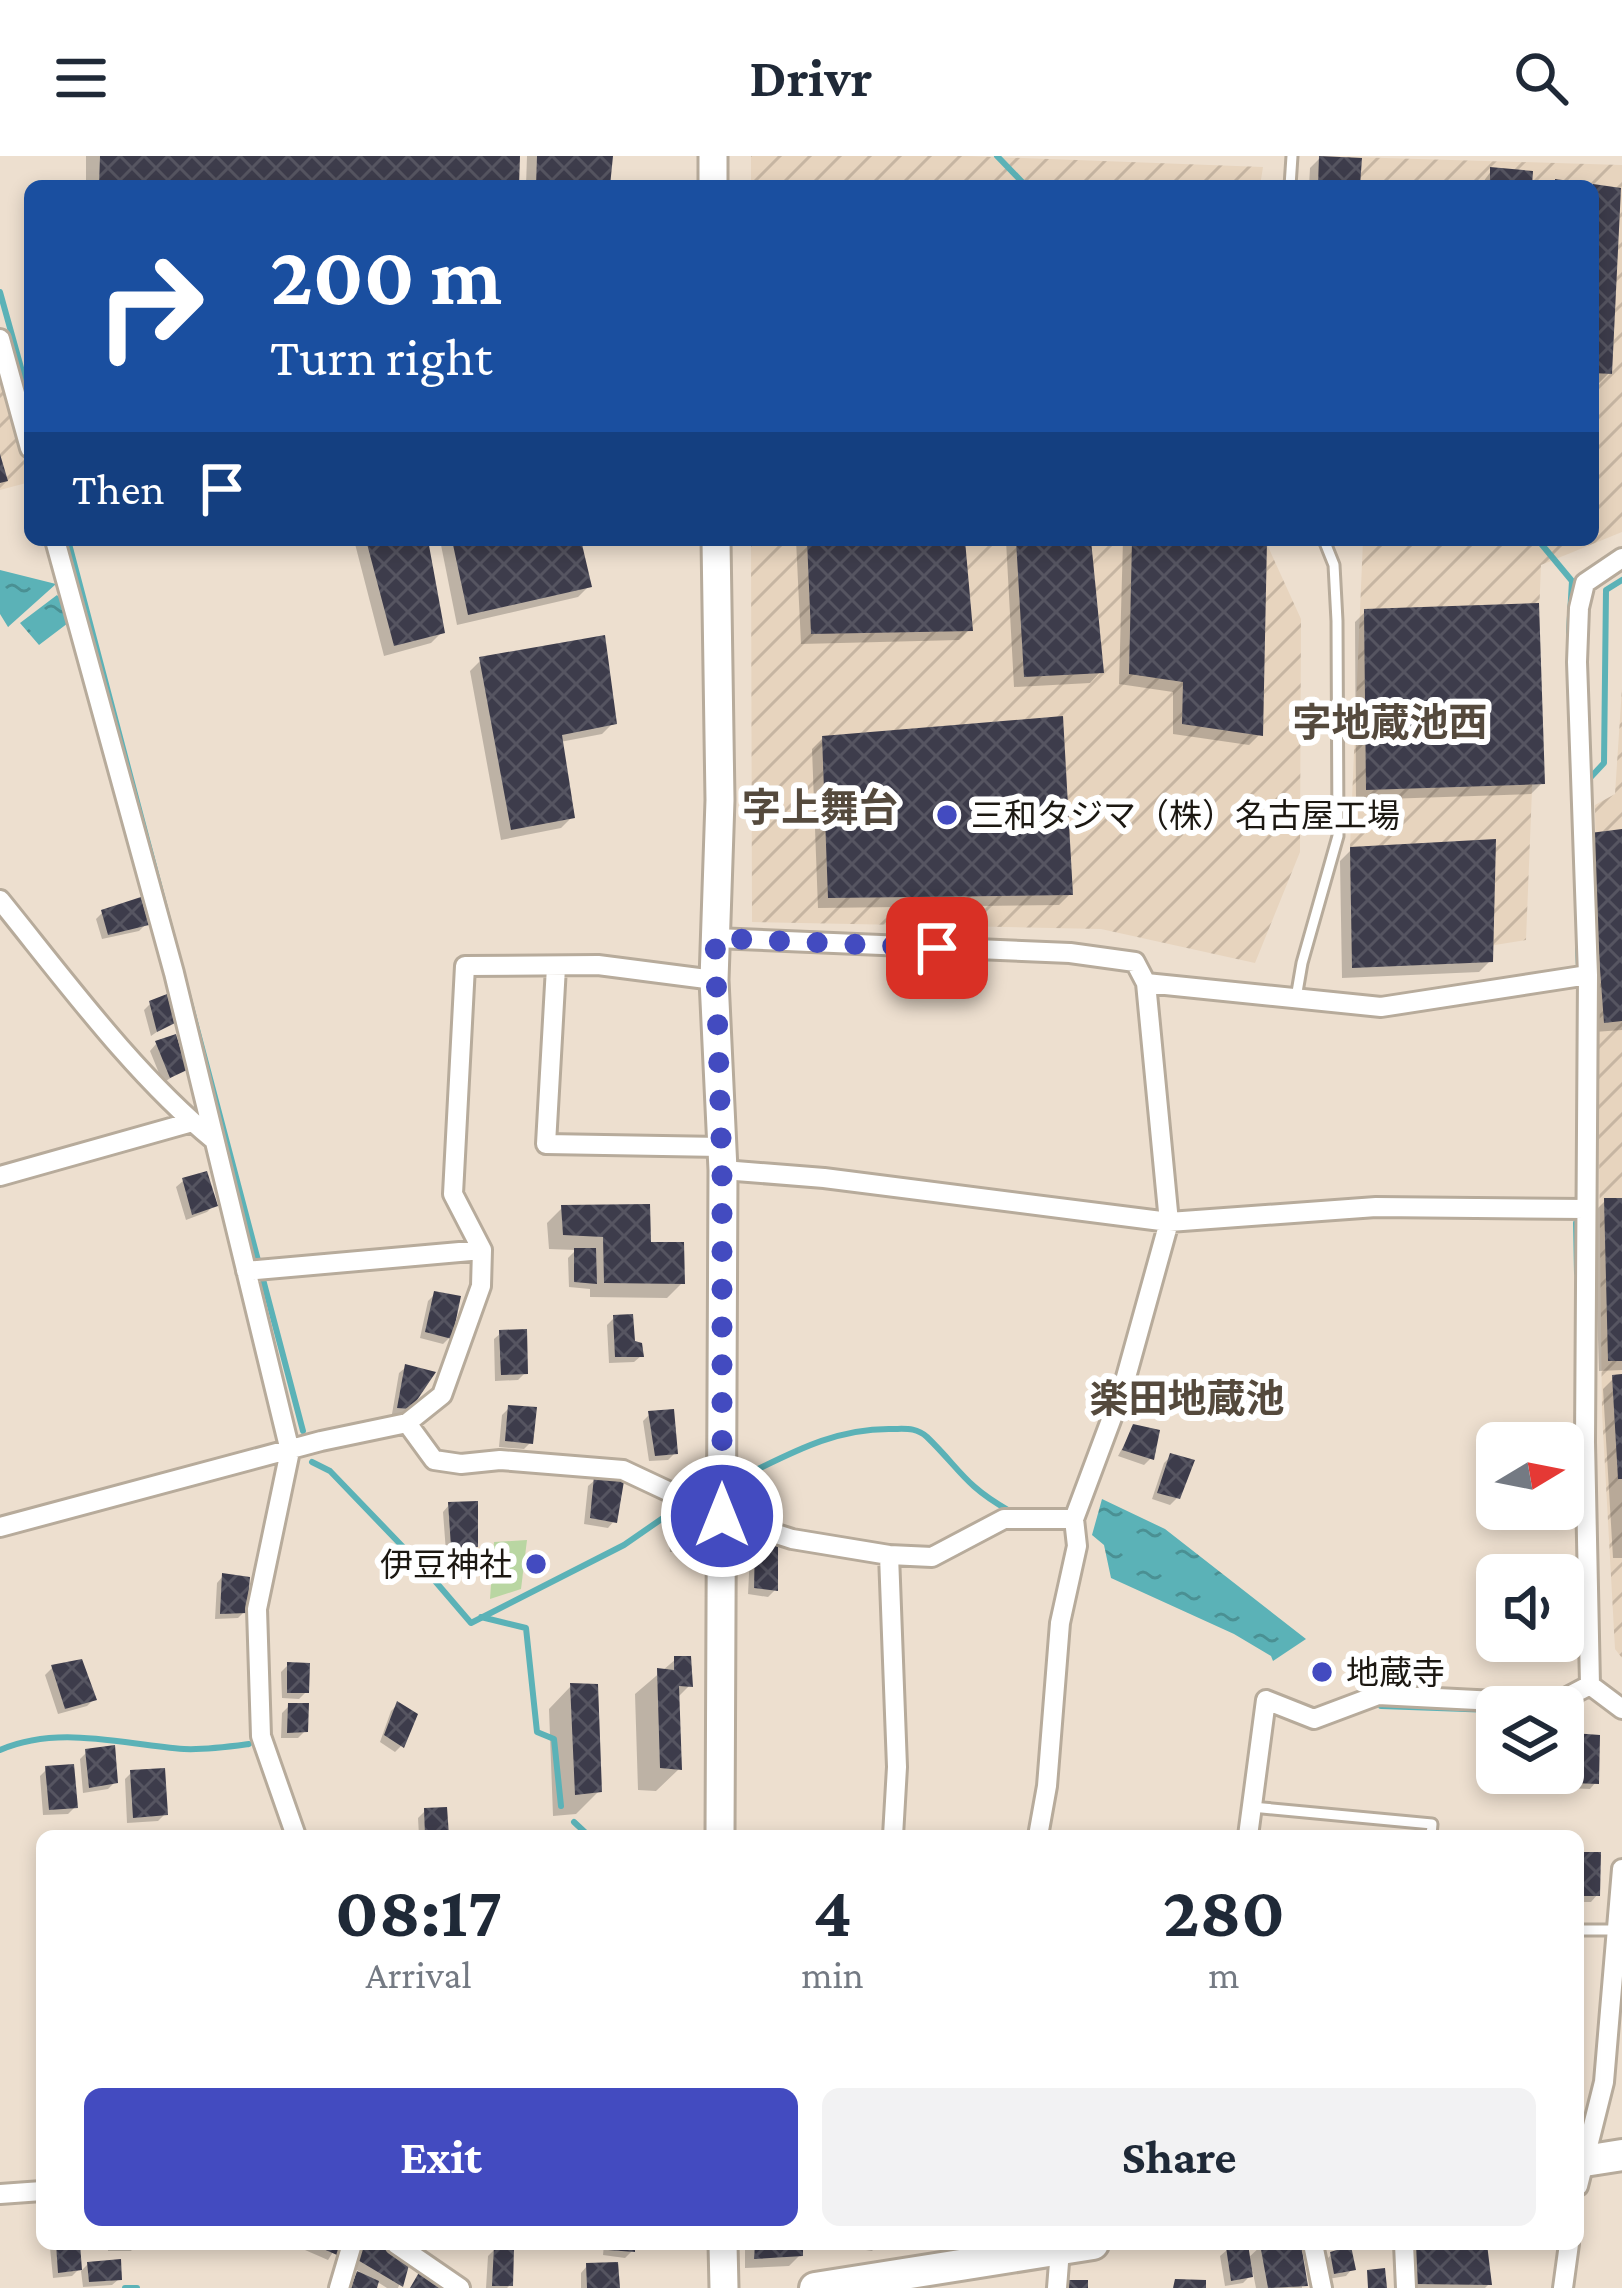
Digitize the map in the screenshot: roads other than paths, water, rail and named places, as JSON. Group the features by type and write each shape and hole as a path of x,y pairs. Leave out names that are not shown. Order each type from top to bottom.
{"main road":[{"path":"1584,2168 1622,2155"},
{"path":"814,2288 951,2255 1060,2250"}],"street":[{"path":"0,339 24,426"},
{"path":"57,546 174,973 290,1451 257,1609 261,1736 294,1830"},
{"path":"720,1830 722,1158 714,980 721,800 721,546"},
{"path":"1590,1685 1585,1209 1588,975 1577,662 1585,583 1622,558"},
{"path":"0,899 83,1003 214,1140"},
{"path":"715,938 1070,953 1135,962 1146,982 1169,1222 1123,1388 1074,1519 1077,1546 1060,1623 1039,1830"},
{"path":"0,1527 321,1441 407,1423 442,1395 482,1286 482,1250 453,1194 465,966 598,965 714,980"},
{"path":"556,967 546,1144 722,1158 824,1178 1169,1222 1376,1207 1585,1209"},
{"path":"1146,982 1381,1007 1588,975"},
{"path":"0,1176 192,1122"},
{"path":"246,1270 482,1250"},
{"path":"407,1423 434,1460 623,1470 722,1516 793,1539 889,1555 932,1557 1004,1519 1074,1519"},
{"path":"889,1555 897,1767 892,1830"},
{"path":"1590,1685 1622,1709"},
{"path":"1249,1830 1265,1700 1314,1719 1378,1695 1554,1704 1590,1685"},
{"path":"1584,2152 1604,2082 1622,1869"},
{"path":"0,2194 36,2192"},
{"path":"339,2288 350,2250"},
{"path":"405,2250 460,2288"},
{"path":"724,2250 724,2288"},
{"path":"1057,2288 1060,2250"},
{"path":"1314,2250 1322,2288"},
{"path":"1404,2250 1406,2288"},
{"path":"1563,2288 1568,2250"}],"lane":[{"path":"1296,998 1338,836 1337,621 1334,565 1326,546"},
{"path":"1251,1807 1432,1824 1432,1830"},
{"path":"1584,1930 1619,1930"}],"water":[{"path":"0,570 56,584 8,627 0,614"},
{"path":"57,595 76,617 39,645 20,623"},
{"path":"1102,1499 1165,1529 1306,1639 1273,1661 1234,1634 1111,1578 1104,1545 1092,1535"}],"waterway":[{"path":"997,156 1020,180"},
{"path":"0,292 24,378"},
{"path":"70,546 303,1431"},
{"path":"1543,546 1572,581 1569,633"},
{"path":"1590,778 1604,763 1606,590 1622,580"},
{"path":"1578,947 1579,967"},
{"path":"1576,1223 1577,1273"},
{"path":"744,1476 833,1437 910,1429 927,1437 972,1484 1008,1510"},
{"path":"312,1462 330,1471 471,1623 624,1545 676,1509"},
{"path":"481,1617 526,1628 537,1732 554,1739 561,1806"},
{"path":"1381,1706 1476,1709"},
{"path":"0,1750 22,1742 68,1737 184,1749 249,1744"},
{"path":"574,1822 583,1830"},
{"path":"125,2288 137,2288"}],"place":[{"name":"三和タジマ（株）名古屋工場","path":"947,815"},
{"name":"伊豆神社","path":"536,1564"},
{"name":"地蔵寺","path":"1322,1672"}],"district":[{"name":"字地蔵池西","path":"1390,722"},
{"name":"字上舞台","path":"820,807"},
{"name":"楽田地蔵池","path":"1187,1398"}]}
